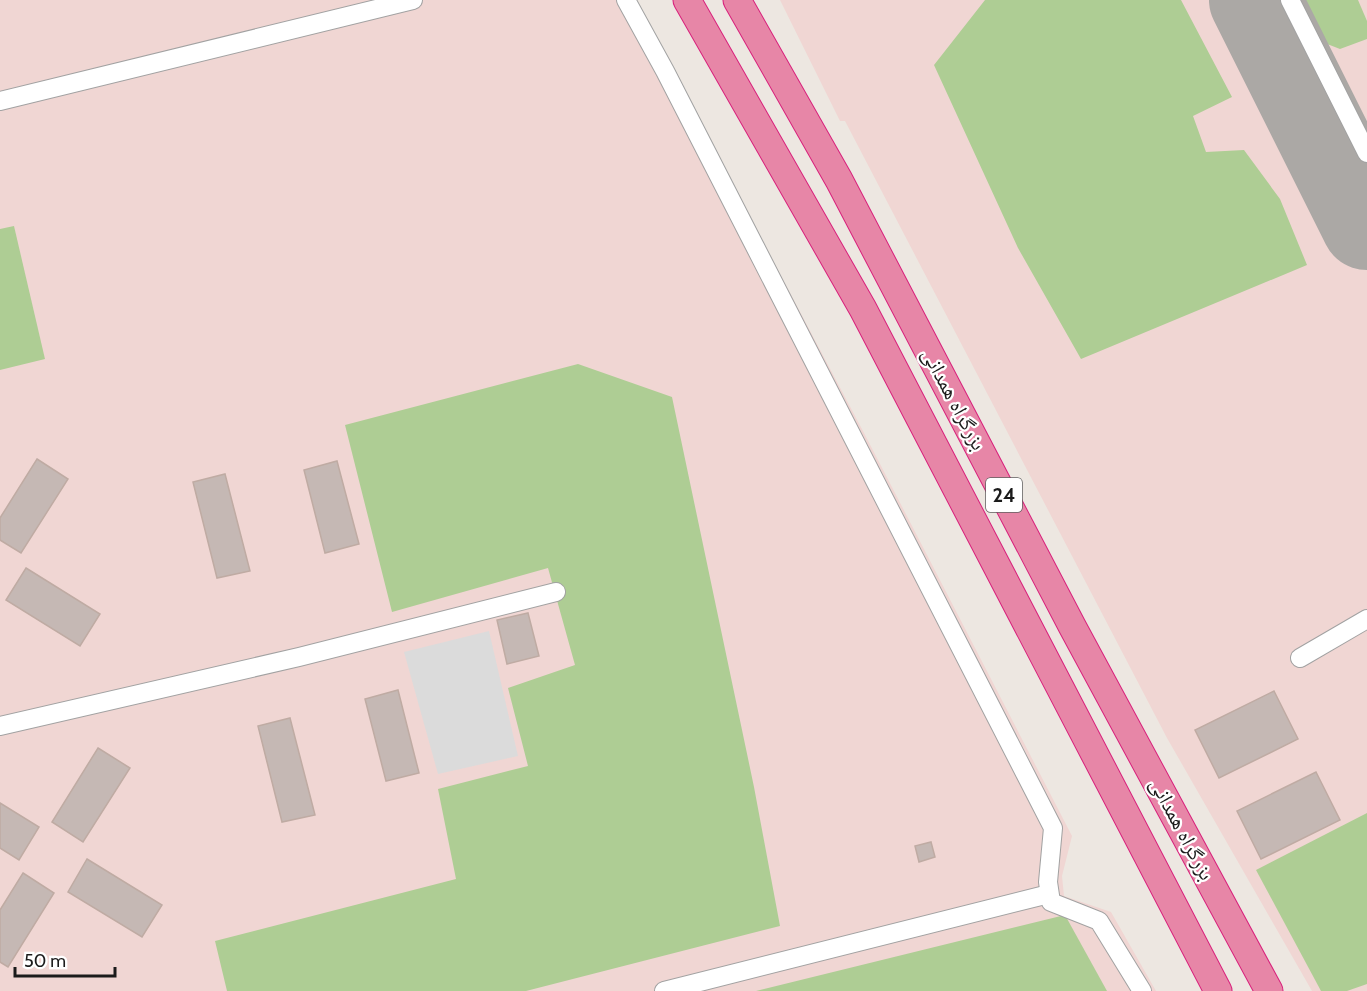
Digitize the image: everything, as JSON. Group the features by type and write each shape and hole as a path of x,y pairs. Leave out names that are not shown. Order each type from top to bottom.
{"highway":[{"name":"بزرگراه همدانی","path":"687,0 863,309 1218,991"},
{"name":"بزرگراه همدانی","path":"737,0 839,180 1078,637 1269,991"}],"lane":[{"path":"0,101 413,0"},
{"path":"626,0 670,81 1053,828 1048,882 1052,902 1099,921 1142,991"},
{"path":"1290,0 1367,153"},
{"path":"0,726 299,657 556,592"},
{"path":"1300,658 1367,619"},
{"path":"664,991 1046,895"}],"shaded area":[{"path":"0,0 635,0 863,431 1072,836 1062,876 1064,896 1111,912 1156,991 0,991"},
{"path":"780,0 1367,0 1367,991 1312,991 1167,738 845,121 840,121"},
{"path":"489,631 518,756 438,774 404,652"}],"green space":[{"path":"985,0 1181,0 1232,97 1193,116 1206,152 1244,150 1280,199 1307,265 1081,359 1018,248 934,65"},
{"path":"1301,0 1358,0 1367,21 1367,39 1340,49 1322,42"},
{"path":"14,226 45,359 0,370 0,229"},
{"path":"578,364 672,397 754,787 780,926 526,991 227,991 215,941 456,879 438,789 528,766 508,688 575,665 548,568 392,612 345,425"},
{"path":"1367,813 1367,984 1347,991 1321,991 1256,870"},
{"path":"1065,915 1107,991 756,991"}],"building":[{"path":"37,459 68,479 21,553 0,540 0,518"},
{"path":"337,461 359,544 325,553 304,470"},
{"path":"225,474 250,571 217,578 193,482"},
{"path":"26,568 100,614 80,646 6,600"},
{"path":"528,613 539,656 507,664 497,620"},
{"path":"398,690 419,773 386,781 365,699"},
{"path":"1274,691 1298,739 1219,778 1195,730"},
{"path":"290,718 315,815 282,822 258,726"},
{"path":"98,748 130,768 83,842 52,822"},
{"path":"1316,772 1340,820 1261,859 1237,811"},
{"path":"0,803 39,827 19,860 0,848"},
{"path":"931,842 935,857 919,862 915,846"},
{"path":"87,859 162,905 142,937 68,892"},
{"path":"23,873 54,893 8,967 0,962 0,910"}],"runway":[{"path":"1255,0 1367,224"}]}
